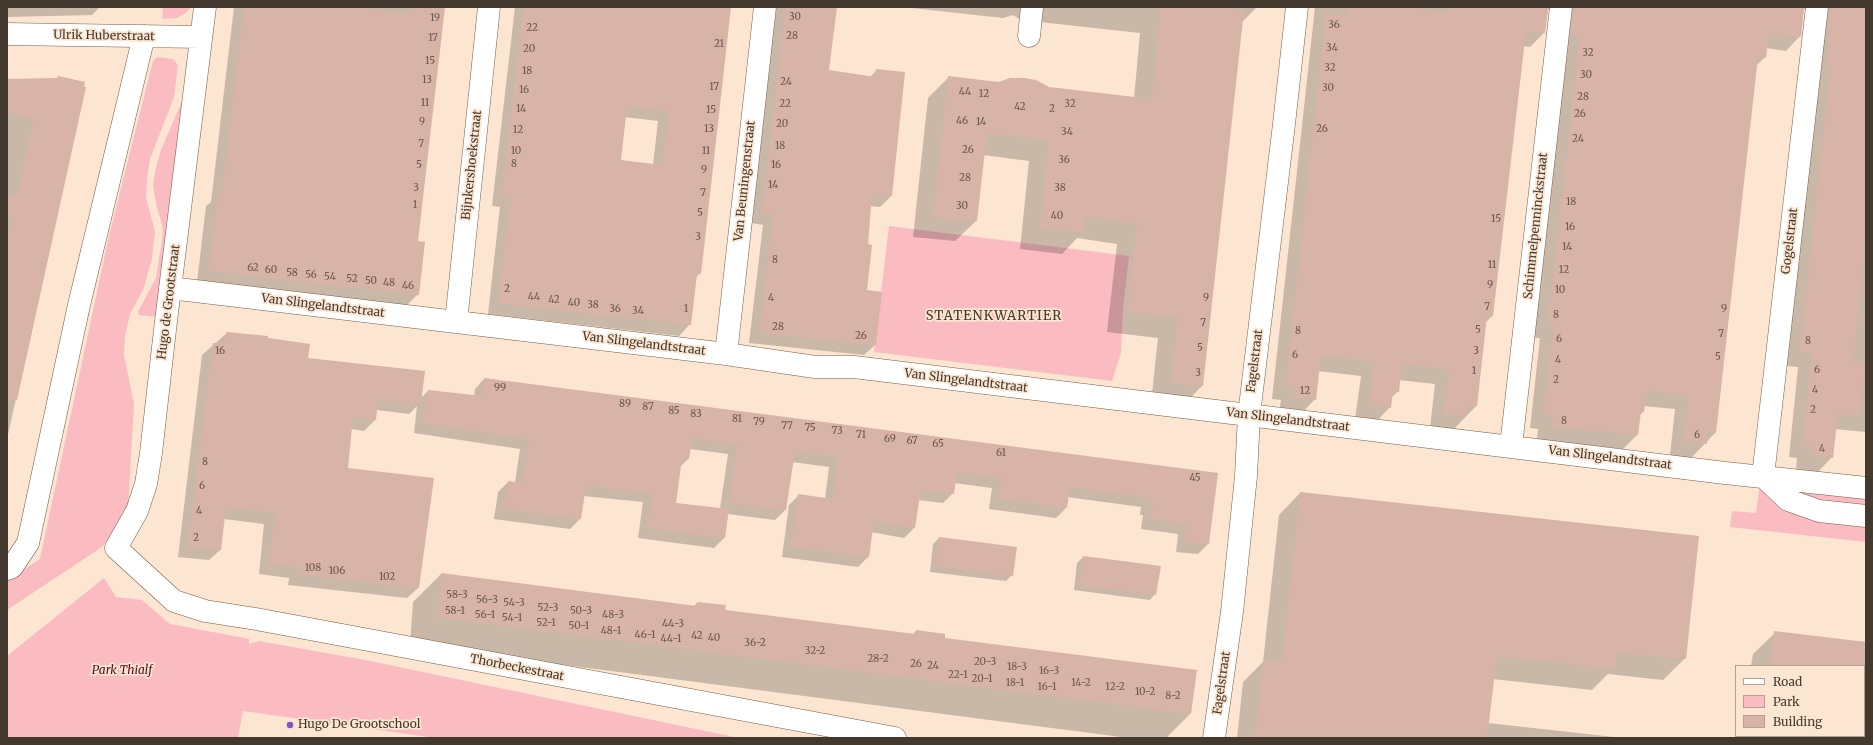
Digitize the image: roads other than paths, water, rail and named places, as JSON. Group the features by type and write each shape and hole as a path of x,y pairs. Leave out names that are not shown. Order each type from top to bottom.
{"street":[{"name":"Hugo de Grootstraat","path":"148,578 116,548 137,511 146,484 156,419 170,288 205,7"},
{"name":"Bijnkershoekstraat","path":"456,322 489,7"},
{"name":"Van Beuningenstraat","path":"726,354 765,7"},
{"path":"1029,36 1032,7"},
{"name":"Fagelstraat","path":"1214,738 1232,612 1246,476 1249,415 1297,7"},
{"name":"Schimmelpenninckstraat","path":"1511,446 1561,7"},
{"name":"Gogelstraat","path":"1763,476 1817,7"},
{"name":"Ulrik Huberstraat","path":"7,34 201,37"},
{"path":"7,569 12,567 28,543 79,305 144,36"},
{"name":"Van Slingelandtstraat","path":"170,288 726,354 815,367 854,367 1725,473 1866,488"},
{"path":"1763,476 1788,500 1819,511 1866,516"},
{"name":"Thorbeckestraat","path":"148,578 174,601 205,612 271,622 895,738"}],"place":[{"name":"Hugo De Grootschool","path":"290,725"}],"district":[{"name":"STATENKWARTIER","path":"994,316"}],"park label":[{"name":"Park Thialf","path":"122,671"}]}
